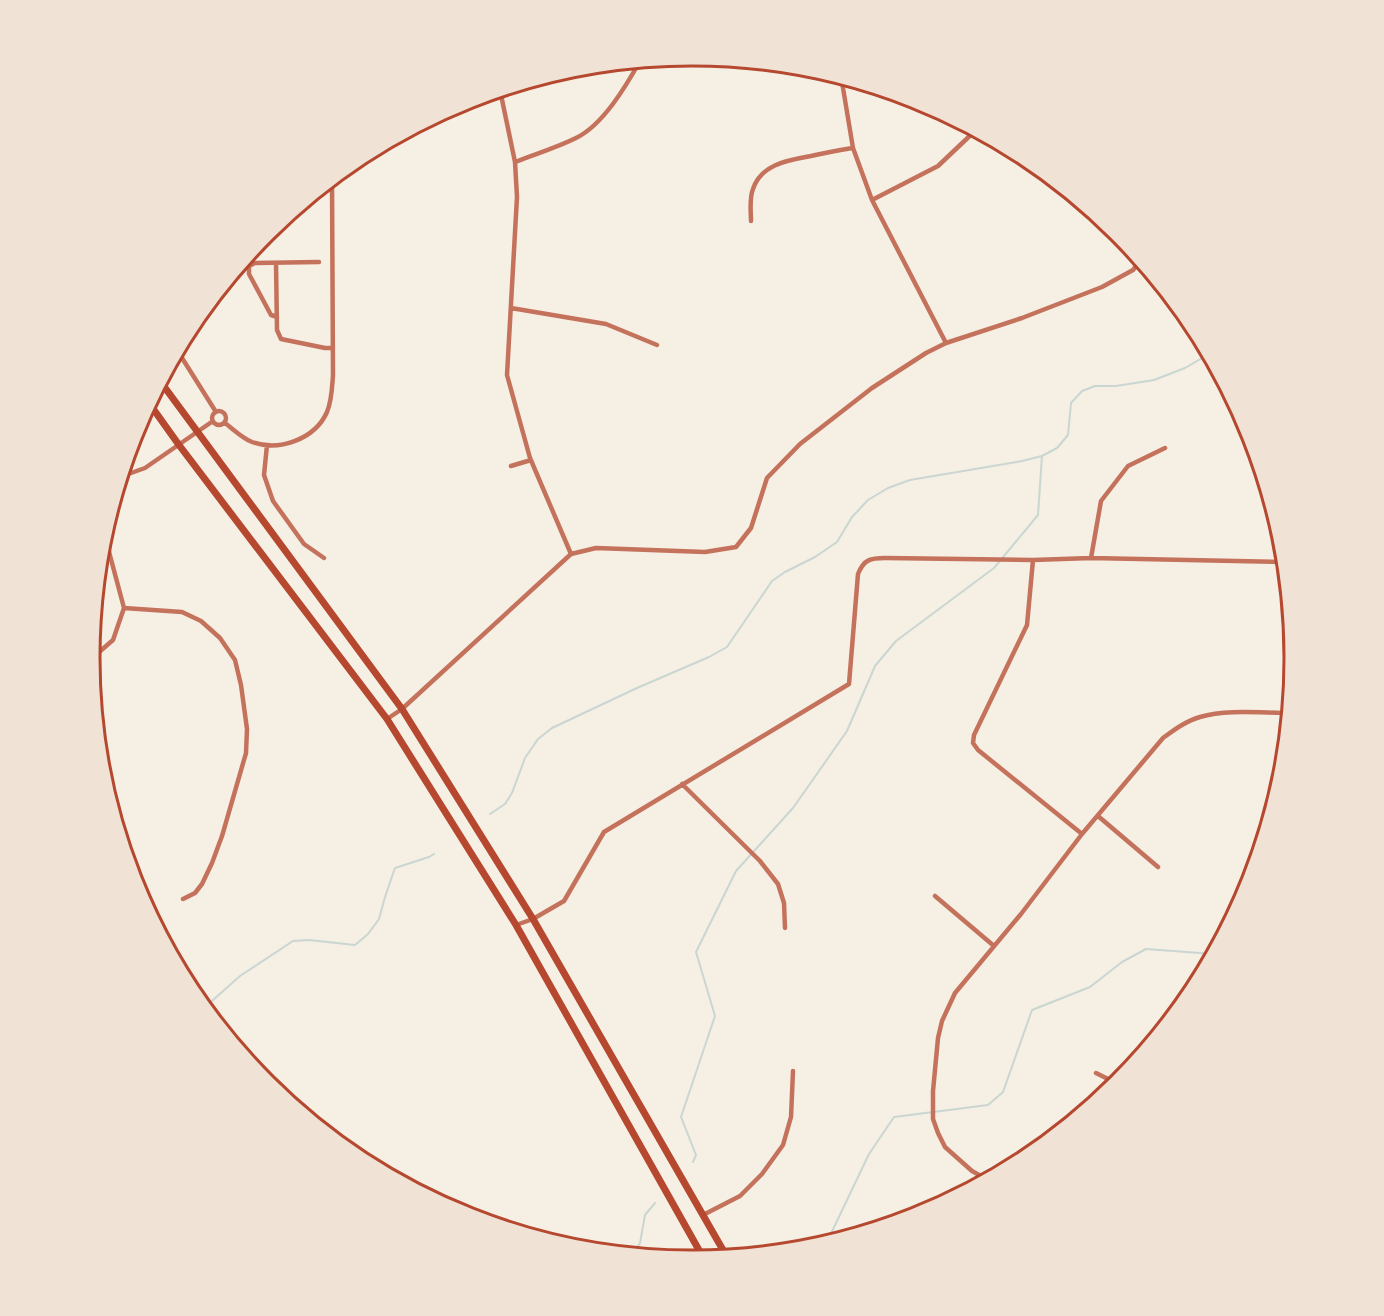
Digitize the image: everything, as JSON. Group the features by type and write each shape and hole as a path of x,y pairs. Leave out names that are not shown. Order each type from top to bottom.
{"main road":[{"path":"165,388 402,710 533,919 723,1249"},
{"path":"154,411 387,719 516,925 699,1250"}],"street":[{"path":"515,162 587,132 598,122 626,86 636,69"},
{"path":"843,85 853,148 872,200 946,343"},
{"path":"501,97 515,162 517,197 507,375 531,460 571,554"},
{"path":"872,200 938,166 970,136"},
{"path":"751,221 752,191 757,179 764,172 784,161 853,148"},
{"path":"225,423 251,441 267,446 278,446 293,442 311,431 322,421 328,410 331,397 333,348 332,188"},
{"path":"277,317 271,315 249,274 249,266 255,263 319,262"},
{"path":"276,263 277,330 281,339 333,348"},
{"path":"387,719 402,710 571,554 596,548 705,552 736,547 751,528 767,478 800,444 872,388 926,353 946,343 1022,318 1102,287 1136,267"},
{"path":"511,308 606,324 657,345"},
{"path":"182,358 216,412"},
{"path":"213,421 212,417 220,411 227,416 225,423"},
{"path":"213,421 219,425 225,423"},
{"path":"129,474 145,468 213,421"},
{"path":"267,446 264,475 273,501 304,544 324,558"},
{"path":"1091,558 1101,501 1128,466 1165,448"},
{"path":"511,466 531,460"},
{"path":"100,651 113,640 123,608 109,553"},
{"path":"516,925 533,919 564,901 604,832 849,684 858,574 863,563 875,558 1033,560 1091,558 1276,562"},
{"path":"1033,560 1027,625 974,735 973,743 978,750 1082,834"},
{"path":"123,608 182,612 201,621 220,638 235,660 241,685 247,729 246,753 212,863 195,893 183,899"},
{"path":"980,1175 945,1147 933,1119 938,1038 942,1021 955,993 1021,914 1082,834 1163,738 1179,726 1198,717 1218,713 1281,713"},
{"path":"682,784 760,861 778,884 784,903 785,928"},
{"path":"1098,816 1158,867"},
{"path":"935,896 994,946"},
{"path":"703,1215 740,1196 762,1174 783,1145 791,1117 793,1071"},
{"path":"1096,1073 1108,1079"}],"waterway":[{"path":"490,814 505,804 512,793 525,758 538,739 552,728 727,647 772,581 837,542 852,517 868,500 888,488 910,480 1042,456 1057,448 1068,435 1071,403 1082,391 1095,386 1116,386 1154,380 1185,368 1202,358"},
{"path":"693,1162 696,1155 681,1117 715,1016 696,952 736,871 793,808 847,731 875,666 896,641 994,568 1038,515 1042,456"},
{"path":"211,1002 240,976 293,941 309,940 355,945 368,934 379,919 395,868 434,854"},
{"path":"831,1233 869,1154 894,1117 988,1105 1003,1092 1032,1010 1090,987 1122,962 1146,949 1205,953"},
{"path":"637,1247 645,1215 655,1203"}]}
